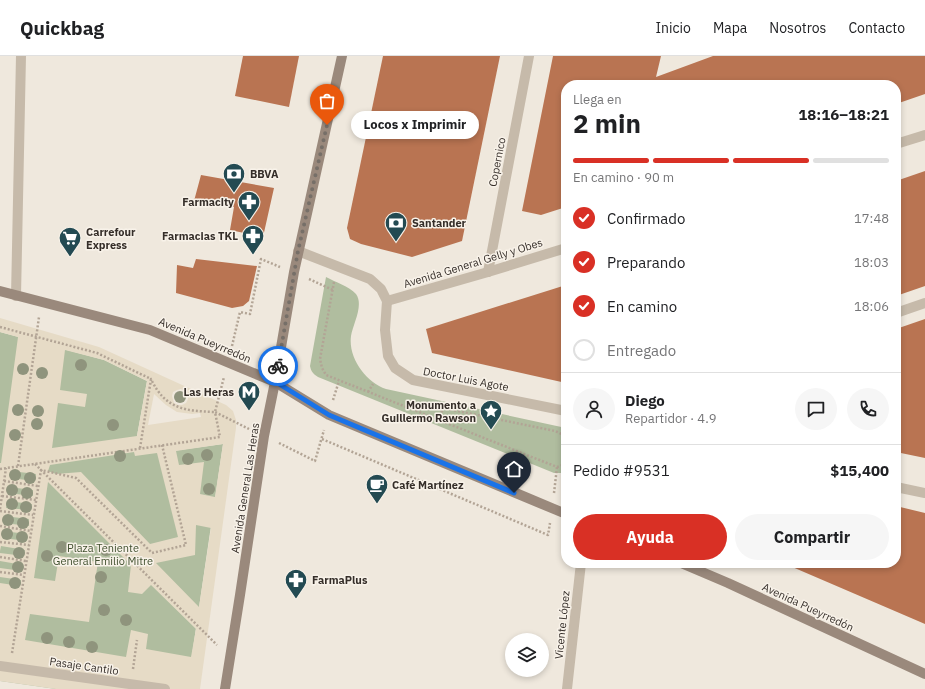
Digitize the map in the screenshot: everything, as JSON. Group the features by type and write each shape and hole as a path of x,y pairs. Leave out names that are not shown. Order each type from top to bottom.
{"main road":[{"name":"Avenida General Las Heras","path":"225,689 264,436 276,382 298,251 342,56"},
{"name":"Avenida Pueyrredón","path":"0,292 150,330 276,382 329,415 561,512"},
{"name":"Avenida Pueyrredón","path":"692,568 728,583 925,674"}],"street":[{"path":"16,296 21,56"},
{"name":"Copernico","path":"488,272 529,56"},
{"path":"901,142 925,135"},
{"name":"Avenida General Gelly y Obes","path":"387,301 561,250"},
{"path":"298,251 370,279 381,289 387,301"},
{"name":"Doctor Luis Agote","path":"387,301 385,330 388,356 395,368 413,380 561,410"},
{"path":"901,311 925,303"},
{"path":"901,487 925,493"},
{"name":"Vicente López","path":"567,689 580,568"},
{"name":"Pasaje Cantilo","path":"5,666 165,689"}],"path":[{"path":"338,266 320,363 326,375 558,468 561,466"},
{"path":"18,466 42,303"},
{"path":"0,469 220,437 215,412 240,312"},
{"path":"0,327 97,353 151,379 161,396 176,407 192,411 215,412 315,461 339,380"},
{"path":"140,448 151,379"},
{"path":"368,392 373,384"},
{"path":"439,420 443,408 555,431 561,434"},
{"path":"322,439 548,535"},
{"path":"41,470 76,478 152,553 186,546 162,445"},
{"path":"35,464 230,658"},
{"path":"6,468 0,510 33,515"},
{"path":"5,666 24,575 41,470"},
{"path":"4,481 38,486"},
{"path":"2,496 36,500"},
{"path":"0,526 31,531"},
{"path":"0,542 29,545"},
{"path":"0,557 26,561"},
{"path":"0,572 24,575"},
{"path":"131,684 137,640"}],"green space":[{"path":"326,277 350,289 358,298 359,304 357,315 351,336 352,353 355,361 365,375 372,381 386,389 561,427 561,473 554,473 318,377 312,371 310,366"},
{"name":"Plaza Teniente General Emilio Mitre","path":"0,332 104,360 147,381 134,452 158,453 223,444 187,689 56,689 0,681"}],"shaded area":[{"path":"0,318 99,347 226,405 233,411 236,420 236,428 200,689 56,689 0,681 0,583 20,586 21,580 0,577 0,568 22,571 23,565 0,561 0,553 24,556 25,550 1,546 0,551 0,463 18,337 0,332","holes":["65,350 104,360 147,381 137,436 52,448 58,403 85,407 87,394 60,390","181,389 185,391 188,394 186,403 182,405 174,403 172,396 173,392","154,394 166,405 177,412 192,414 200,413 201,417 148,425","223,444 215,497 200,494 204,462 179,465 176,451","134,452 135,456 157,453 178,537 150,544 81,472 56,474 48,471 50,465","11,471 36,474 35,481 10,478","48,482 131,565 128,592 142,594 151,585 196,629 191,657 146,649 148,634 131,630 126,657 25,640 30,614 89,622 98,562 59,556 55,581 34,578","9,487 33,490 33,496 8,493","7,501 32,504 31,510 6,508","4,516 29,519 29,526 4,523","196,525 211,528 199,607 156,563 195,555","3,531 27,534 27,541 2,538"]}],"building":[{"path":"243,56 299,56 289,107 235,96"},
{"path":"383,56 500,56 462,241 412,257 361,244 350,239 347,228"},
{"path":"553,56 661,56 656,77 713,56 925,56 925,94 901,102 901,80 561,80 561,209 541,215 522,211"},
{"path":"925,171 925,286 901,294 901,179"},
{"name":"BBVA","path":"201,175 274,188 263,237 230,230 234,207 194,201"},
{"path":"196,259 257,266 249,301 243,306 232,308 176,293 177,265 193,268"},
{"path":"561,287 561,382 432,353 426,329"},
{"path":"925,319 925,458 901,453 901,327"},
{"path":"901,507 925,513 925,624 795,568 901,568"}],"way so far":[{"path":"278,366 298,251 327,125"}],"place":[{"name":"Locos x Imprimir","path":"327,125"},
{"name":"BBVA","path":"234,194"},
{"name":"Farmacity","path":"249,222"},
{"name":"Santander","path":"396,242"},
{"name":"Farmacias TKL","path":"253,256"},
{"name":"Carrefour Express","path":"70,258"},
{"name":"Las Heras","path":"249,412"},
{"name":"Monumento a Guillermo Rawson","path":"491,430"},
{"name":"Café Martínez","path":"377,504"},
{"name":"FarmaPlus","path":"296,600"}],"route":[{"path":"278,366 276,382 329,415 514,493"}]}
